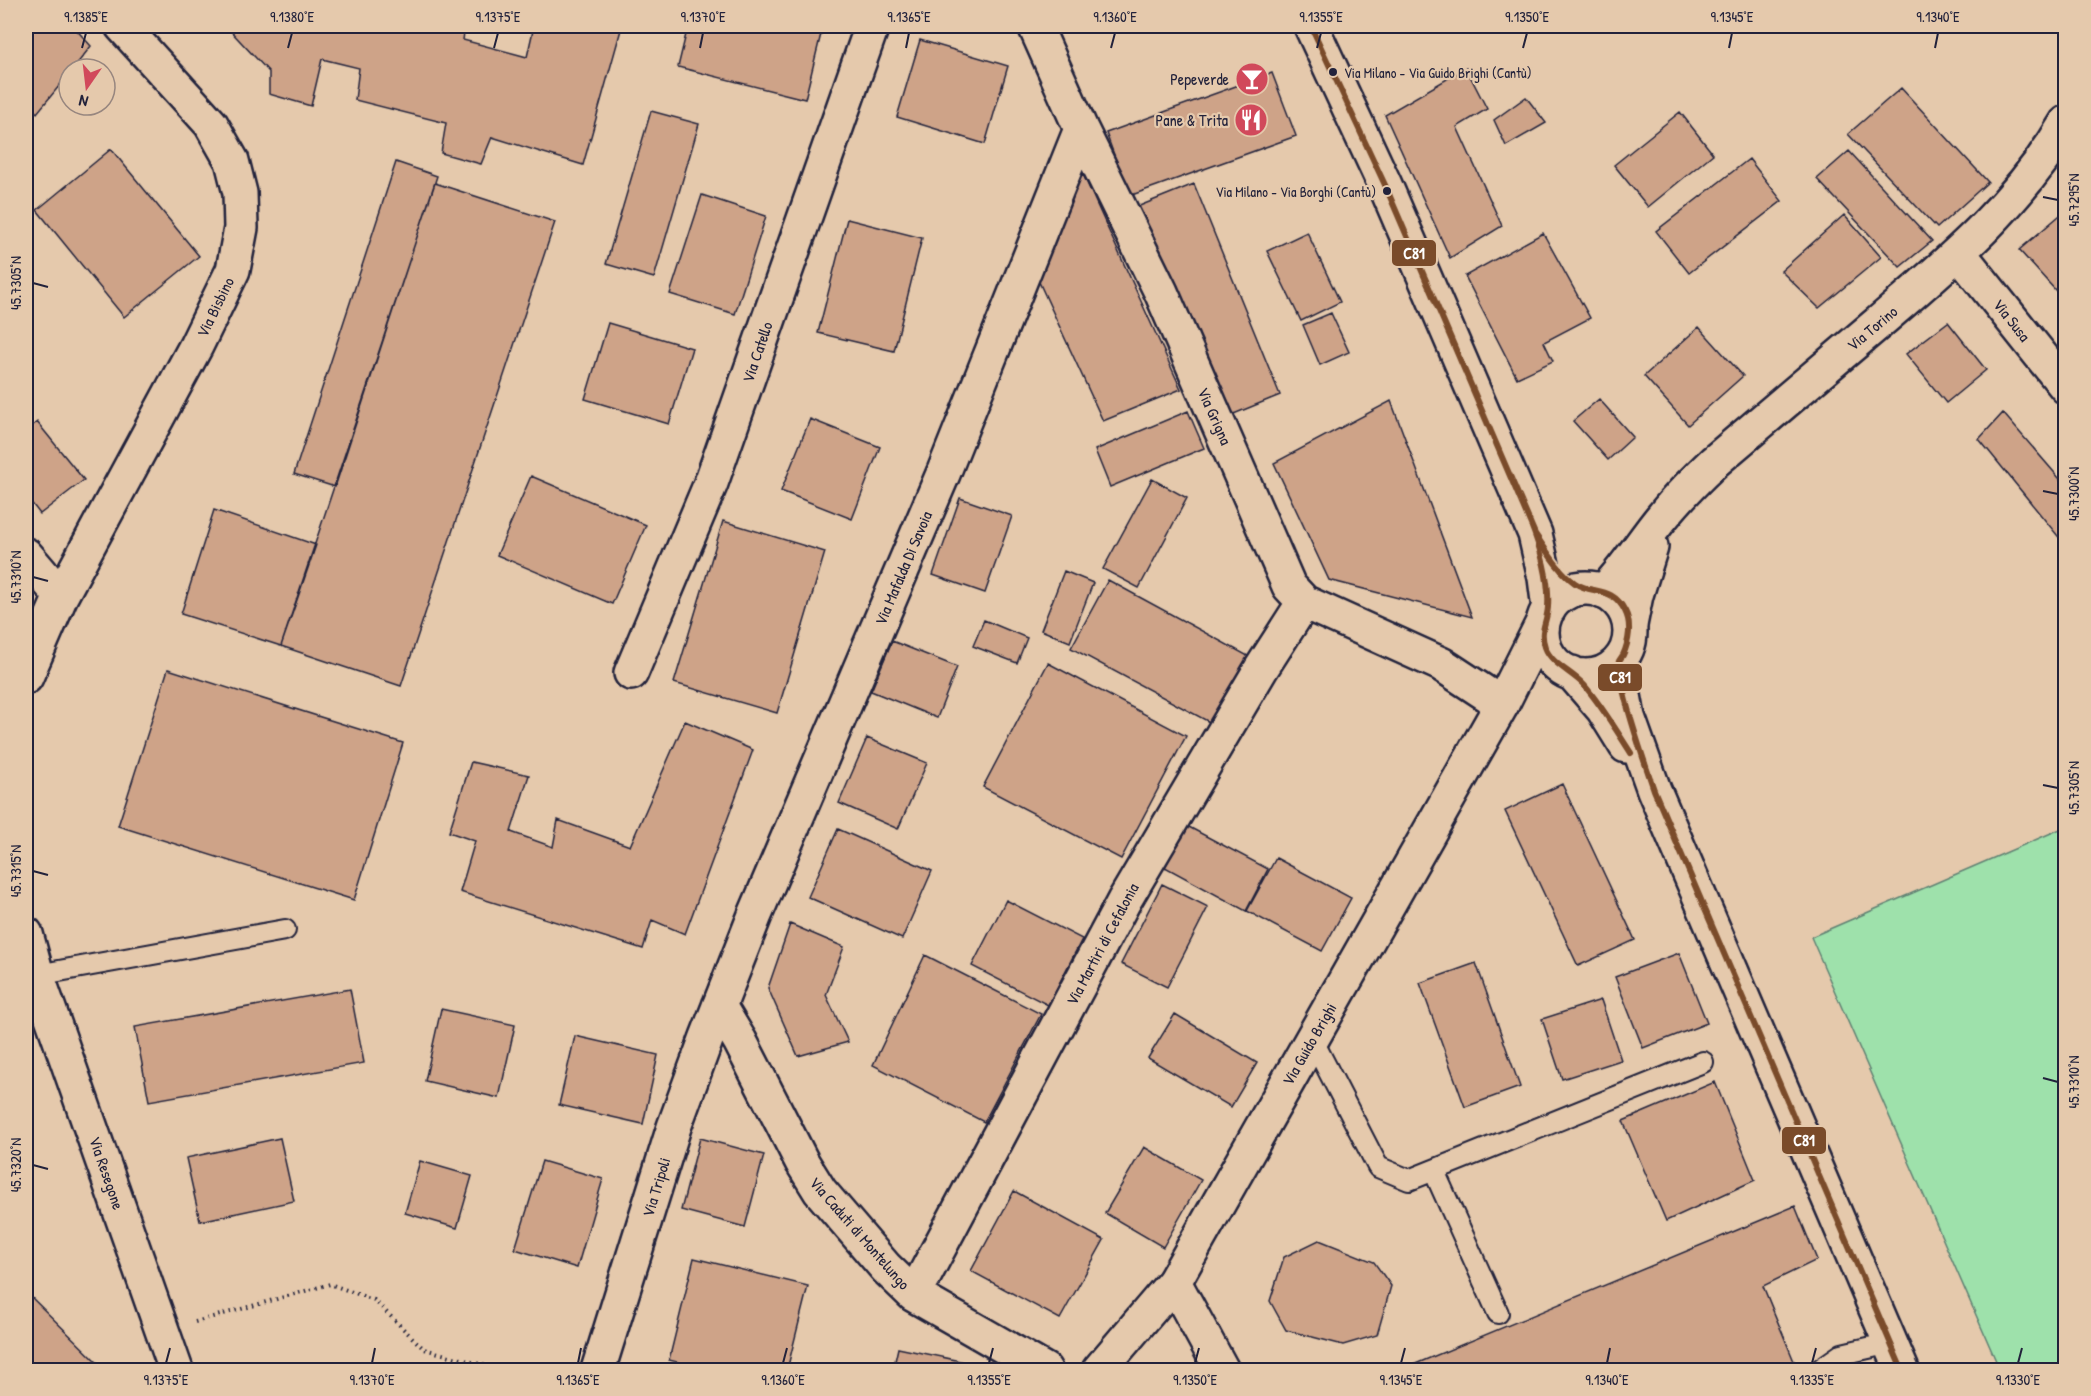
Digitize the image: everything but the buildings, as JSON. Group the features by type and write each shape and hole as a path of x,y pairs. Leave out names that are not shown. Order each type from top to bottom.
{"street":[{"name":"Via Bisbino","path":"61,596 196,346 224,289 233,270 241,228 240,193 232,161 211,124 122,26"},
{"name":"Via Catello","path":"632,674 711,483 872,26"},
{"name":"Via Grigna","path":"1035,26 1081,129 1161,292 1289,586 1304,602 1441,664 1502,704"},
{"path":"1311,26 1384,185 1535,534 1545,578 1546,615 1542,635 1545,649 1603,710 1654,790"},
{"name":"Via Torino","path":"1593,590 1617,578 1685,489 1714,462 1959,253 2035,171 2066,123"},
{"name":"Via Mafalda Di Savoia","path":"719,1006 755,915 943,474 1081,129"},
{"name":"Via Susa","path":"1959,253 2066,387"},
{"name":"Via Torino","path":"1630,625 1641,575 1662,517"},
{"path":"1535,534 1567,575 1593,590 1613,597 1625,612 1630,625 1626,651 1618,663 1606,671 1593,675 1567,671"},
{"path":"26,555 61,596 26,677"},
{"path":"1546,615 1556,599 1568,591 1593,590"},
{"name":"Via Martiri di Cefalonia","path":"914,1295 1124,901 1261,669 1304,602"},
{"name":"Via Guido Brighi","path":"1099,1371 1174,1282 1502,704 1546,615"},
{"path":"1618,663 1628,717 1654,790 1896,1357"},
{"name":"Via Guido Brighi","path":"1502,704 1512,692 1527,682 1567,671"},
{"name":"Via Resegone","path":"26,934 37,975 176,1371"},
{"name":"Via Caduti di Montelungo","path":"719,1006 740,1041 802,1162 820,1191 886,1268 914,1295 1045,1371"},
{"name":"Via Tripoli","path":"598,1371 674,1127 719,1006"},
{"path":"1174,1282 1222,1371"}],"lane":[{"path":"37,975 285,930"},
{"path":"1312,1039 1378,1167 1409,1180 1703,1062"},
{"path":"1434,1171 1498,1313"},
{"path":"1819,1371 1842,1354 1896,1357"}],"path":[{"path":"162,1331 330,1284 374,1300 424,1349 502,1371"}],"green space":[{"path":"2065,827 2065,1370 2000,1370 1811,937"}],"transit line":[{"name":"C81","path":"1311,26 1385,185 1535,534 1563,573 1581,587 1614,597 1625,611 1629,633 1618,668 1632,725 1654,790 1902,1370"},
{"name":"C81","path":"1530,522 1546,574 1548,607 1543,631 1545,647 1552,658 1591,693 1631,753"}],"place":[{"name":"Via Milano - Via Guido Brighi (Cantù)","path":"1333,72"},
{"name":"Pepeverde","path":"1252,79"},
{"name":"Pane & Trita","path":"1251,120"},
{"name":"Via Milano - Via Borghi (Cantù)","path":"1387,191"}]}
